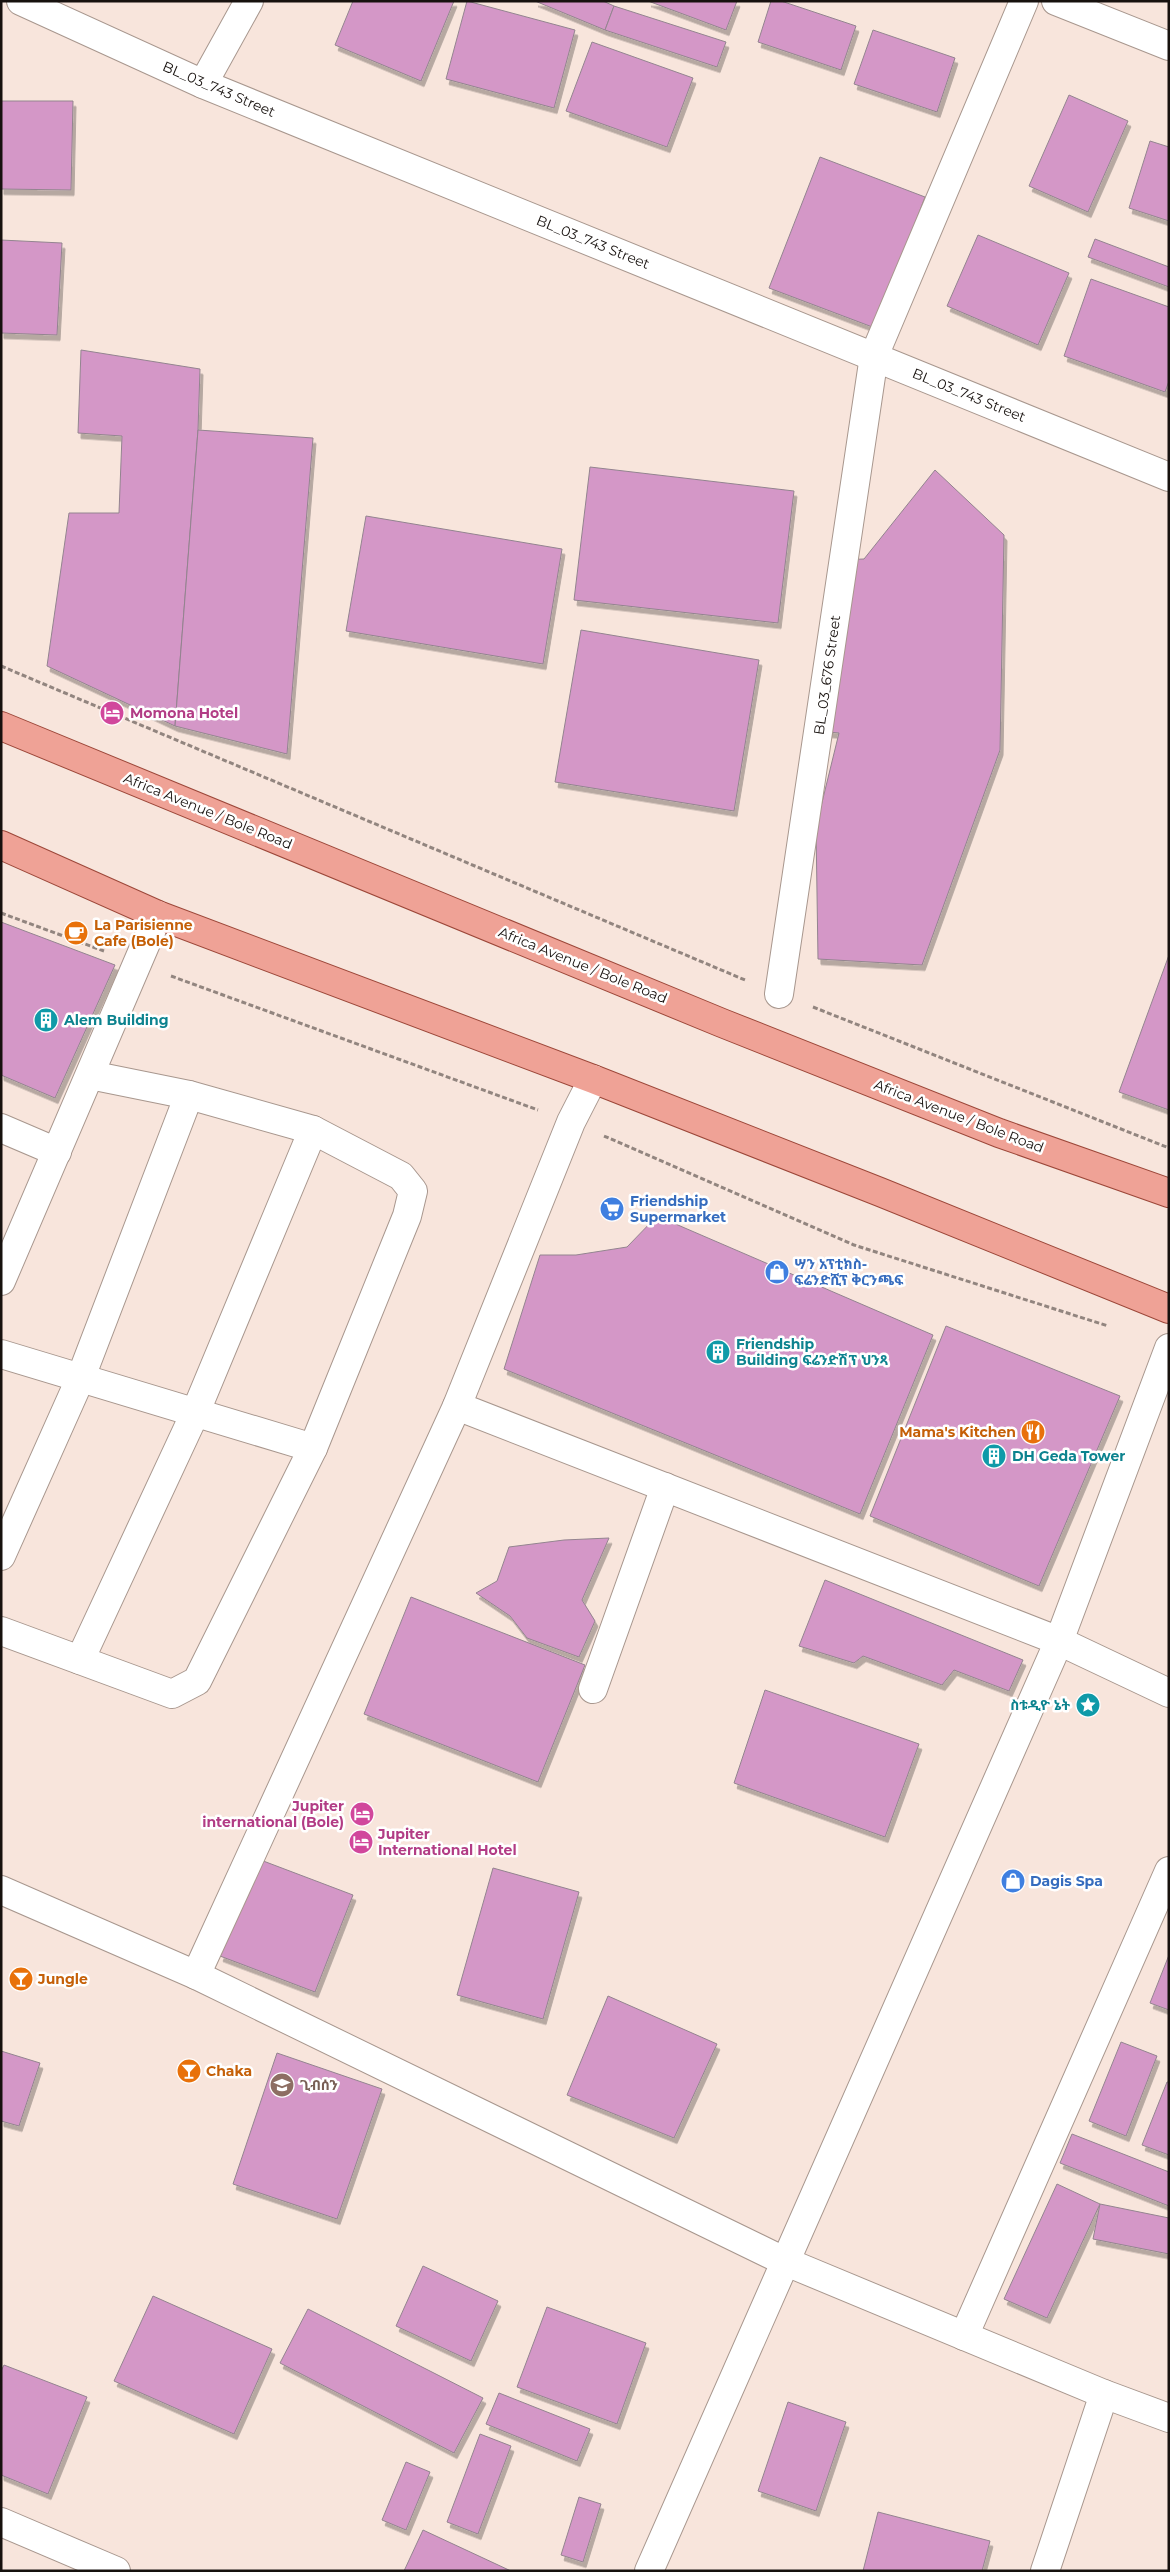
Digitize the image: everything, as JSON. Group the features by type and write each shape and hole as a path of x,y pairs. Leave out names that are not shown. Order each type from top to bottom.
{"main road":[{"name":"Africa Avenue / Bole Road","path":"1,726 722,1023 999,1133 1169,1193"},
{"path":"1,846 158,915 593,1079 1169,1309"}],"street":[{"name":"BL_03_743 Street","path":"21,1 203,84 1169,477"},
{"path":"203,84 249,1"},
{"name":"BL_03_676 Street","path":"780,994 874,356 1024,1"},
{"path":"1056,1 1169,46"},
{"path":"1,1281 158,915"},
{"path":"1,1631 172,1694 197,1681 313,1448 407,1216 413,1191 402,1176 313,1130 189,1095 90,1075"},
{"path":"196,1975 457,1406 571,1122 593,1079"},
{"path":"1,1556 81,1377 189,1095"},
{"path":"1,1128 57,1152"},
{"path":"80,1660 196,1412 313,1130"},
{"path":"649,2571 784,2261 1059,1641 1169,1348"},
{"path":"1,1354 313,1448"},
{"path":"457,1406 1059,1641 1169,1693"},
{"path":"593,1689 665,1487"},
{"path":"964,2336 1169,1871"},
{"path":"1,1890 196,1975 784,2261 1104,2394 1169,2418"},
{"path":"1045,2571 1104,2394"},
{"path":"1,2522 116,2571"}],"path":[{"path":"1,666 780,994 1169,1148"}],"building":[{"path":"353,1 454,1 421,81 335,45"},
{"path":"467,1 575,30 554,108 446,79"},
{"path":"535,1 603,1 614,6 605,30"},
{"path":"648,1 737,1 726,30"},
{"path":"771,1 781,1 856,26 841,70 758,42"},
{"path":"614,6 726,42 717,67 605,30"},
{"path":"873,30 955,58 937,112 854,84"},
{"path":"592,42 693,78 667,147 566,111"},
{"path":"1069,95 1128,121 1088,212 1029,186"},
{"path":"1,101 73,101 71,190 1,189"},
{"path":"1150,141 1169,147 1169,221 1129,208"},
{"path":"820,157 925,197 875,328 769,288"},
{"path":"978,235 1069,273 1038,345 947,306"},
{"path":"1095,239 1169,267 1169,287 1088,257"},
{"path":"1,240 62,243 57,335 1,333"},
{"path":"1091,279 1169,307 1169,381 1165,392 1064,356"},
{"path":"81,350 200,369 198,430 175,726 47,666 69,513 119,513 122,436 78,433"},
{"path":"198,430 313,438 287,754 175,726"},
{"path":"590,467 794,491 778,623 574,600"},
{"path":"935,470 1004,535 1000,750 922,965 818,959 816,827 839,733 807,730 835,560 864,559"},
{"path":"366,516 562,549 543,664 346,631"},
{"path":"581,630 759,660 734,811 555,782"},
{"name":"Alem Building","path":"1,922 115,965 55,1098 1,1075"},
{"path":"1169,955 1169,1110 1119,1092"},
{"name":"Friendship Building ፍሬንድሽፕ ህንጻ","path":"657,1216 933,1335 860,1514 504,1369 540,1255 576,1255 627,1247"},
{"name":"DH Geda Tower","path":"946,1326 1120,1396 1039,1586 870,1516"},
{"path":"609,1538 582,1600 595,1621 579,1657 527,1638 510,1616 476,1593 497,1581 509,1547 564,1540"},
{"path":"825,1580 1023,1660 1009,1691 954,1670 942,1685 863,1656 854,1663 799,1646"},
{"path":"411,1597 585,1665 538,1782 364,1714"},
{"path":"765,1690 919,1744 885,1837 734,1783"},
{"path":"258,1859 353,1895 315,1992 220,1956"},
{"path":"493,1868 579,1892 543,2019 457,1995"},
{"path":"1169,1955 1169,2010 1150,2003"},
{"path":"608,1996 717,2044 674,2138 567,2095"},
{"path":"1121,2042 1157,2056 1126,2136 1089,2121"},
{"path":"1,2051 40,2063 19,2126 1,2121"},
{"path":"277,2053 382,2089 337,2219 233,2184"},
{"path":"1167,2082 1169,2082 1169,2155 1142,2145"},
{"path":"1072,2134 1169,2172 1169,2206 1060,2163"},
{"path":"1057,2184 1100,2204 1047,2318 1004,2299"},
{"path":"1100,2204 1169,2218 1169,2254 1093,2239"},
{"path":"423,2266 498,2301 471,2361 396,2326"},
{"path":"153,2296 272,2349 234,2434 114,2381"},
{"path":"547,2307 646,2343 617,2424 517,2387"},
{"path":"308,2309 483,2398 454,2453 280,2363"},
{"path":"4,2365 87,2397 48,2494 1,2475 1,2371"},
{"path":"499,2393 590,2429 577,2461 486,2424"},
{"path":"788,2402 846,2422 816,2511 758,2491"},
{"path":"480,2434 511,2446 478,2534 447,2522"},
{"path":"406,2462 430,2472 406,2530 382,2520"},
{"path":"579,2497 601,2504 583,2562 561,2555"},
{"path":"878,2512 990,2541 982,2571 863,2571"},
{"path":"423,2530 511,2571 404,2571"}],"place":[{"name":"Momona Hotel","path":"112,713"},
{"name":"La Parisienne Cafe (Bole)","path":"76,933"},
{"name":"Alem Building","path":"46,1020"},
{"name":"Friendship Supermarket","path":"612,1209"},
{"name":"ሣን አፕቲክስ- ፍሬንድሺፕ ቅርንጫፍ","path":"777,1272"},
{"name":"Friendship Building ፍሬንድሽፕ ህንጻ","path":"718,1352"},
{"name":"Mama's Kitchen","path":"1033,1432"},
{"name":"DH Geda Tower","path":"994,1456"},
{"name":"ስቱዲዮ ኔት","path":"1088,1705"},
{"name":"Jupiter international (Bole)","path":"362,1814"},
{"name":"Jupiter International Hotel","path":"361,1842"},
{"name":"Dagis Spa","path":"1013,1881"},
{"name":"Jungle","path":"21,1979"},
{"name":"Chaka","path":"189,2071"},
{"name":"ጊብሰን","path":"282,2085"}]}
